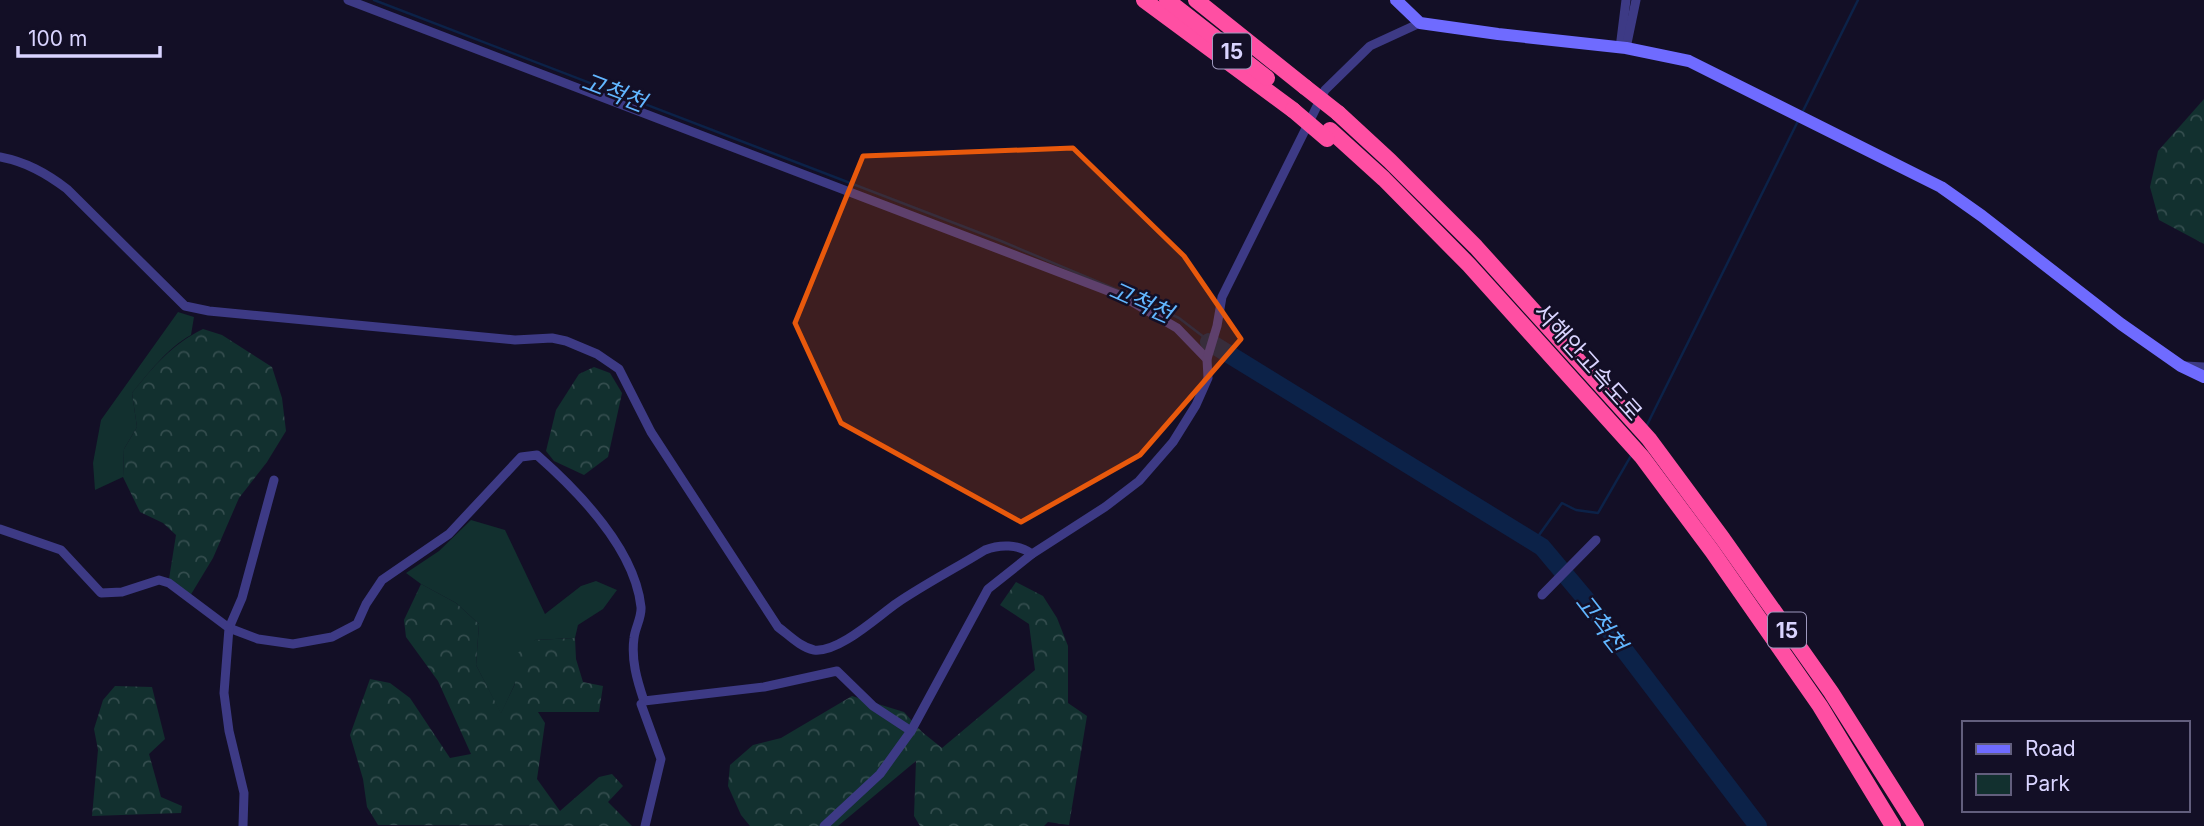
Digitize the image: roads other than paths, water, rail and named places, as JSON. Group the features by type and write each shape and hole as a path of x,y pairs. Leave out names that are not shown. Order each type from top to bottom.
{"highway":[{"path":"1144,0 1298,100"},
{"name":"서해안고속도로","path":"1167,0 1298,100 1338,113 1476,247 1649,439 1831,692 1916,826"},
{"name":"서해안고속도로","path":"1196,0 1329,134 1384,179 1469,265 1618,428 1712,551 1820,706 1893,826"}],"street":[{"path":"348,0 1125,297 1177,328 1209,356"},
{"path":"1395,0 1420,23"},
{"path":"1623,48 1626,0"},
{"path":"1623,48 1636,0"},
{"path":"824,826 880,774 911,731 988,589 1032,554 1105,508 1139,481 1173,442 1196,405 1208,378 1209,356 1222,297 1325,90 1370,46 1420,23 1623,48 1689,61 1941,187 2121,324 2180,366 2204,377"},
{"path":"0,156 46,173 67,189 185,306 222,312 515,340 552,338 597,354 619,369 650,432 778,626 799,644 814,650 829,649 867,628 897,603 985,550 996,546 1023,547 1032,554"},
{"path":"2180,366 2204,367"},
{"path":"0,529 61,550 101,593 122,592 159,580 169,583 229,628 258,639 293,644 332,637 357,624 382,580 449,534 521,457 537,455 612,534 631,570 641,608 634,638 634,670 644,701 764,687 836,671 873,706 911,731"},
{"path":"243,826 244,793 229,731 224,694 229,628 242,598 274,480"},
{"path":"1546,591 1596,540"},
{"path":"641,704 661,759 645,826"}],"waterway":[{"name":"고척천","path":"374,0 1001,241 1179,318 1209,341"},
{"path":"1802,113 1858,0"},
{"path":"1646,427 1799,119"},
{"name":"고척천","path":"1209,342 1542,547 1584,597 1758,826"},
{"path":"1534,542 1562,503 1576,510 1598,513 1632,454"}]}
